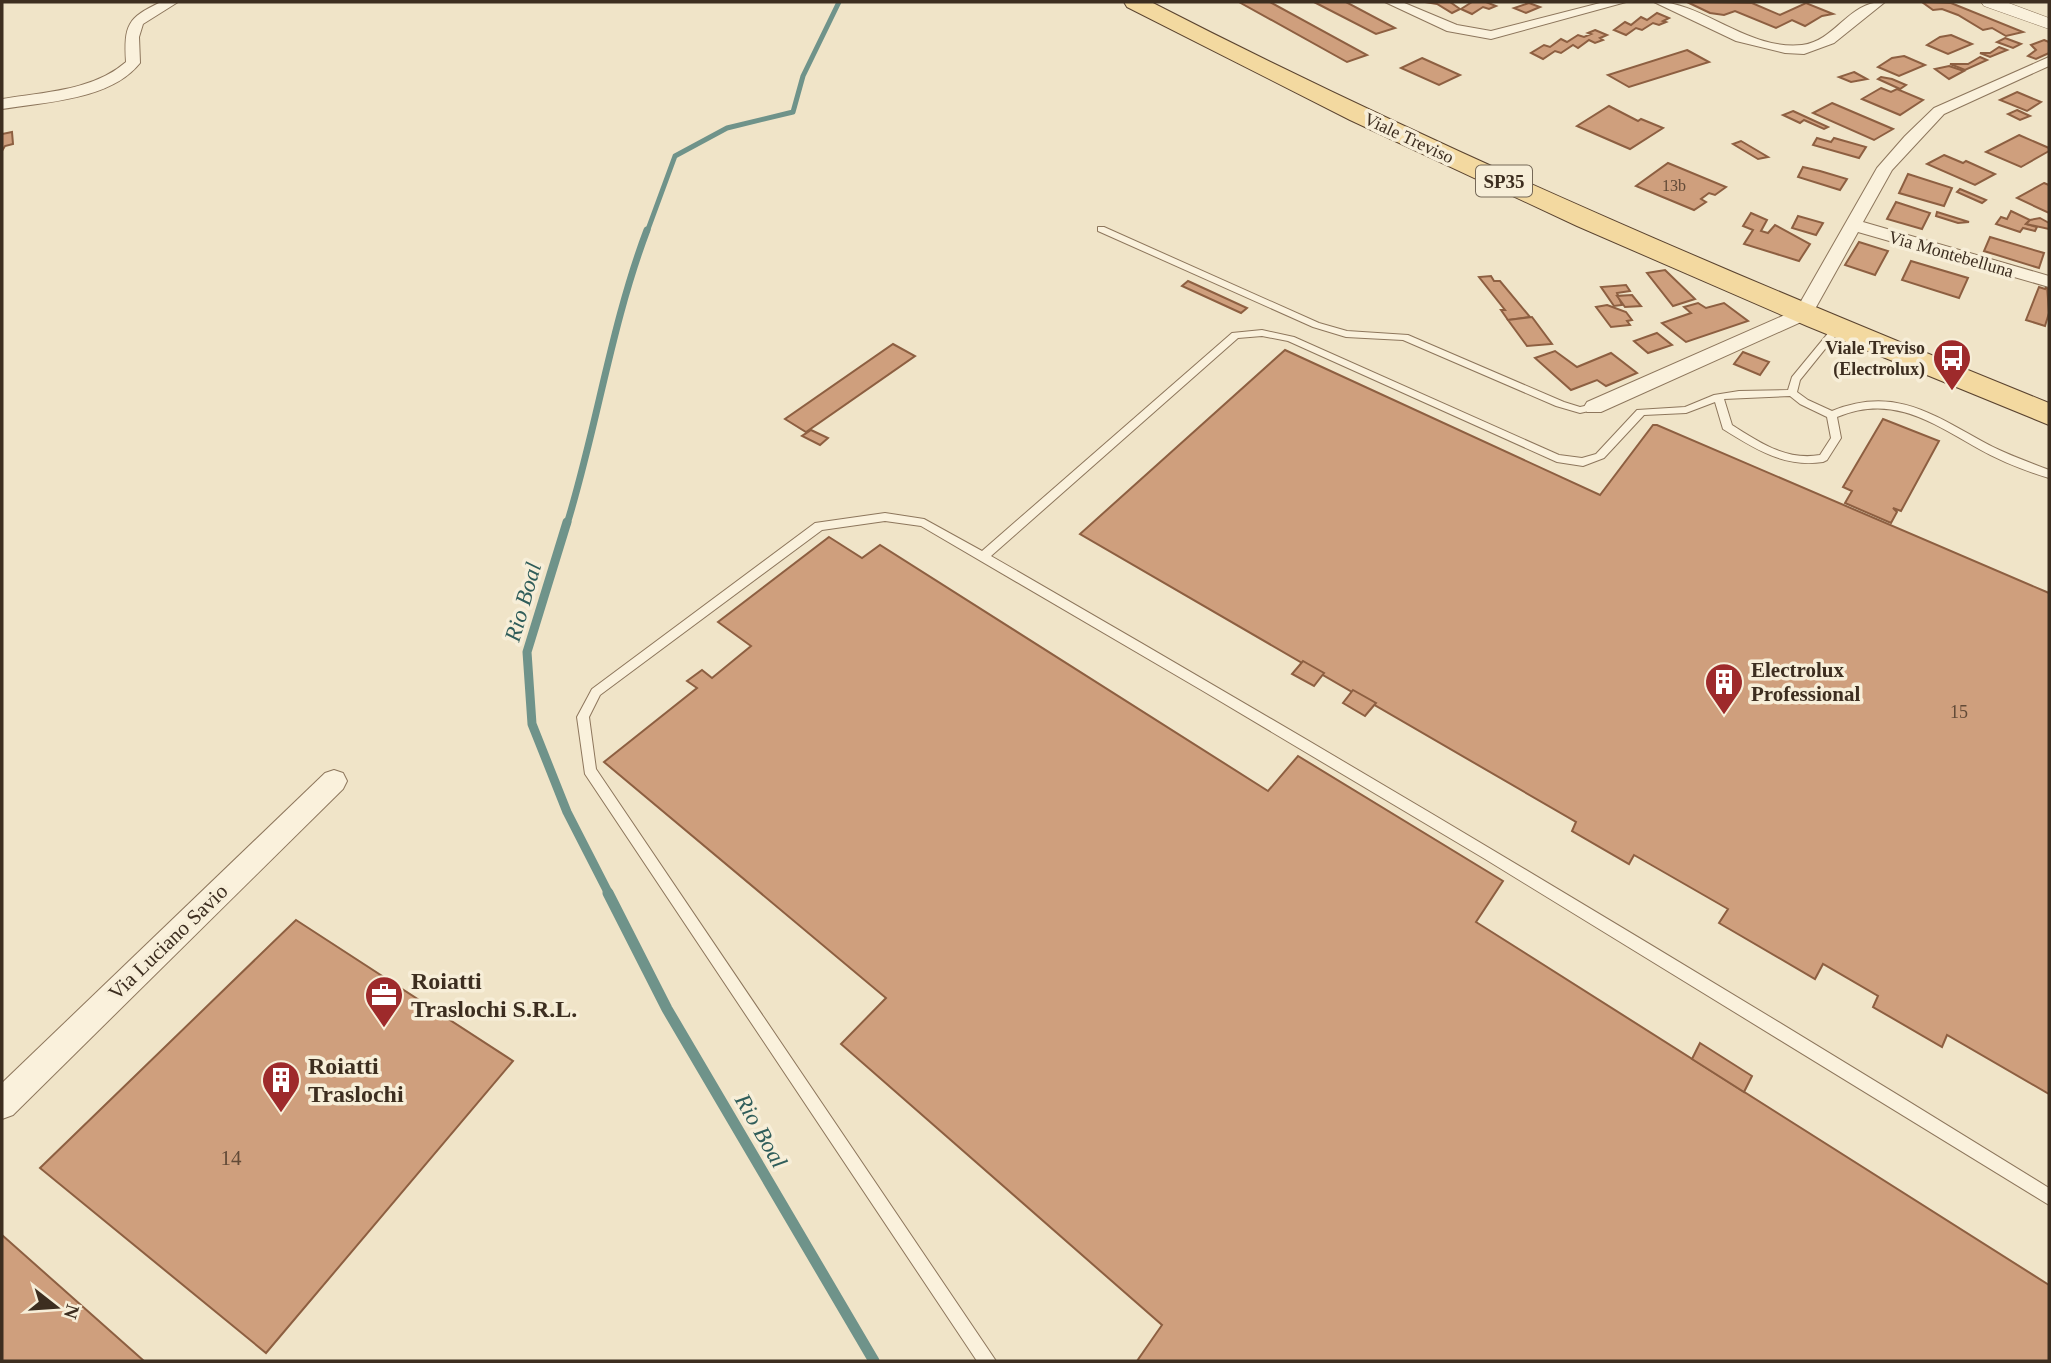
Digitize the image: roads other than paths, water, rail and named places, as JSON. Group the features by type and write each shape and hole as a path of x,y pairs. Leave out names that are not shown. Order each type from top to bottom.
{"main road":[{"name":"Viale Treviso","path":"1135,2 1261,69 1803,314 2049,415"}],"street":[{"path":"2,104 104,83 124,74 133,63 130,32 139,18 171,2"},
{"path":"1392,2 1439,25 1470,34 1491,35 1619,2"},
{"path":"1661,2 1743,37 1777,48 1795,50 1821,44 1878,2"},
{"path":"1990,2 2049,24"},
{"path":"1594,407 1803,314 1885,168 1939,111 2049,61"},
{"name":"Via Montebelluna","path":"1854,225 2049,282"},
{"name":"Via Luciano Savio","path":"2,1104 334,781"}],"lane":[{"path":"1101,229 1316,325 1346,334 1405,337 1560,404 1580,410 1594,407"},
{"path":"1792,393 1795,379 1837,328"},
{"path":"983,557 1235,335 1262,333 1291,339 1557,458 1583,462 1600,456 1642,412 1686,410 1718,397 1792,393 1804,402 1832,415"},
{"path":"1718,397 1727,427 1766,451 1804,463 1823,458 1836,438 1832,415"},
{"path":"1832,415 1848,406 1881,404 1921,411 1985,447 2049,474"},
{"path":"987,1361 590,770 583,718 596,692 819,526 885,517 924,523 1256,714 1814,1051 2049,1197"}],"waterway":[{"name":"Rio Boal","path":"647,232 675,156 727,128 793,112 803,76 839,2"},
{"name":"Rio Boal","path":"567,524 624,302 647,230"},
{"name":"Rio Boal","path":"567,522 527,652 532,724 567,812 609,894"},
{"name":"Rio Boal","path":"608,893 667,1009 874,1361"}],"place":[{"name":"Viale Treviso (Electrolux)","path":"1952,392"},
{"name":"Electrolux Professional","path":"1724,716"},
{"name":"Roiatti Traslochi S.R.L.","path":"384,1029"},
{"name":"Roiatti Traslochi","path":"281,1114"}]}
